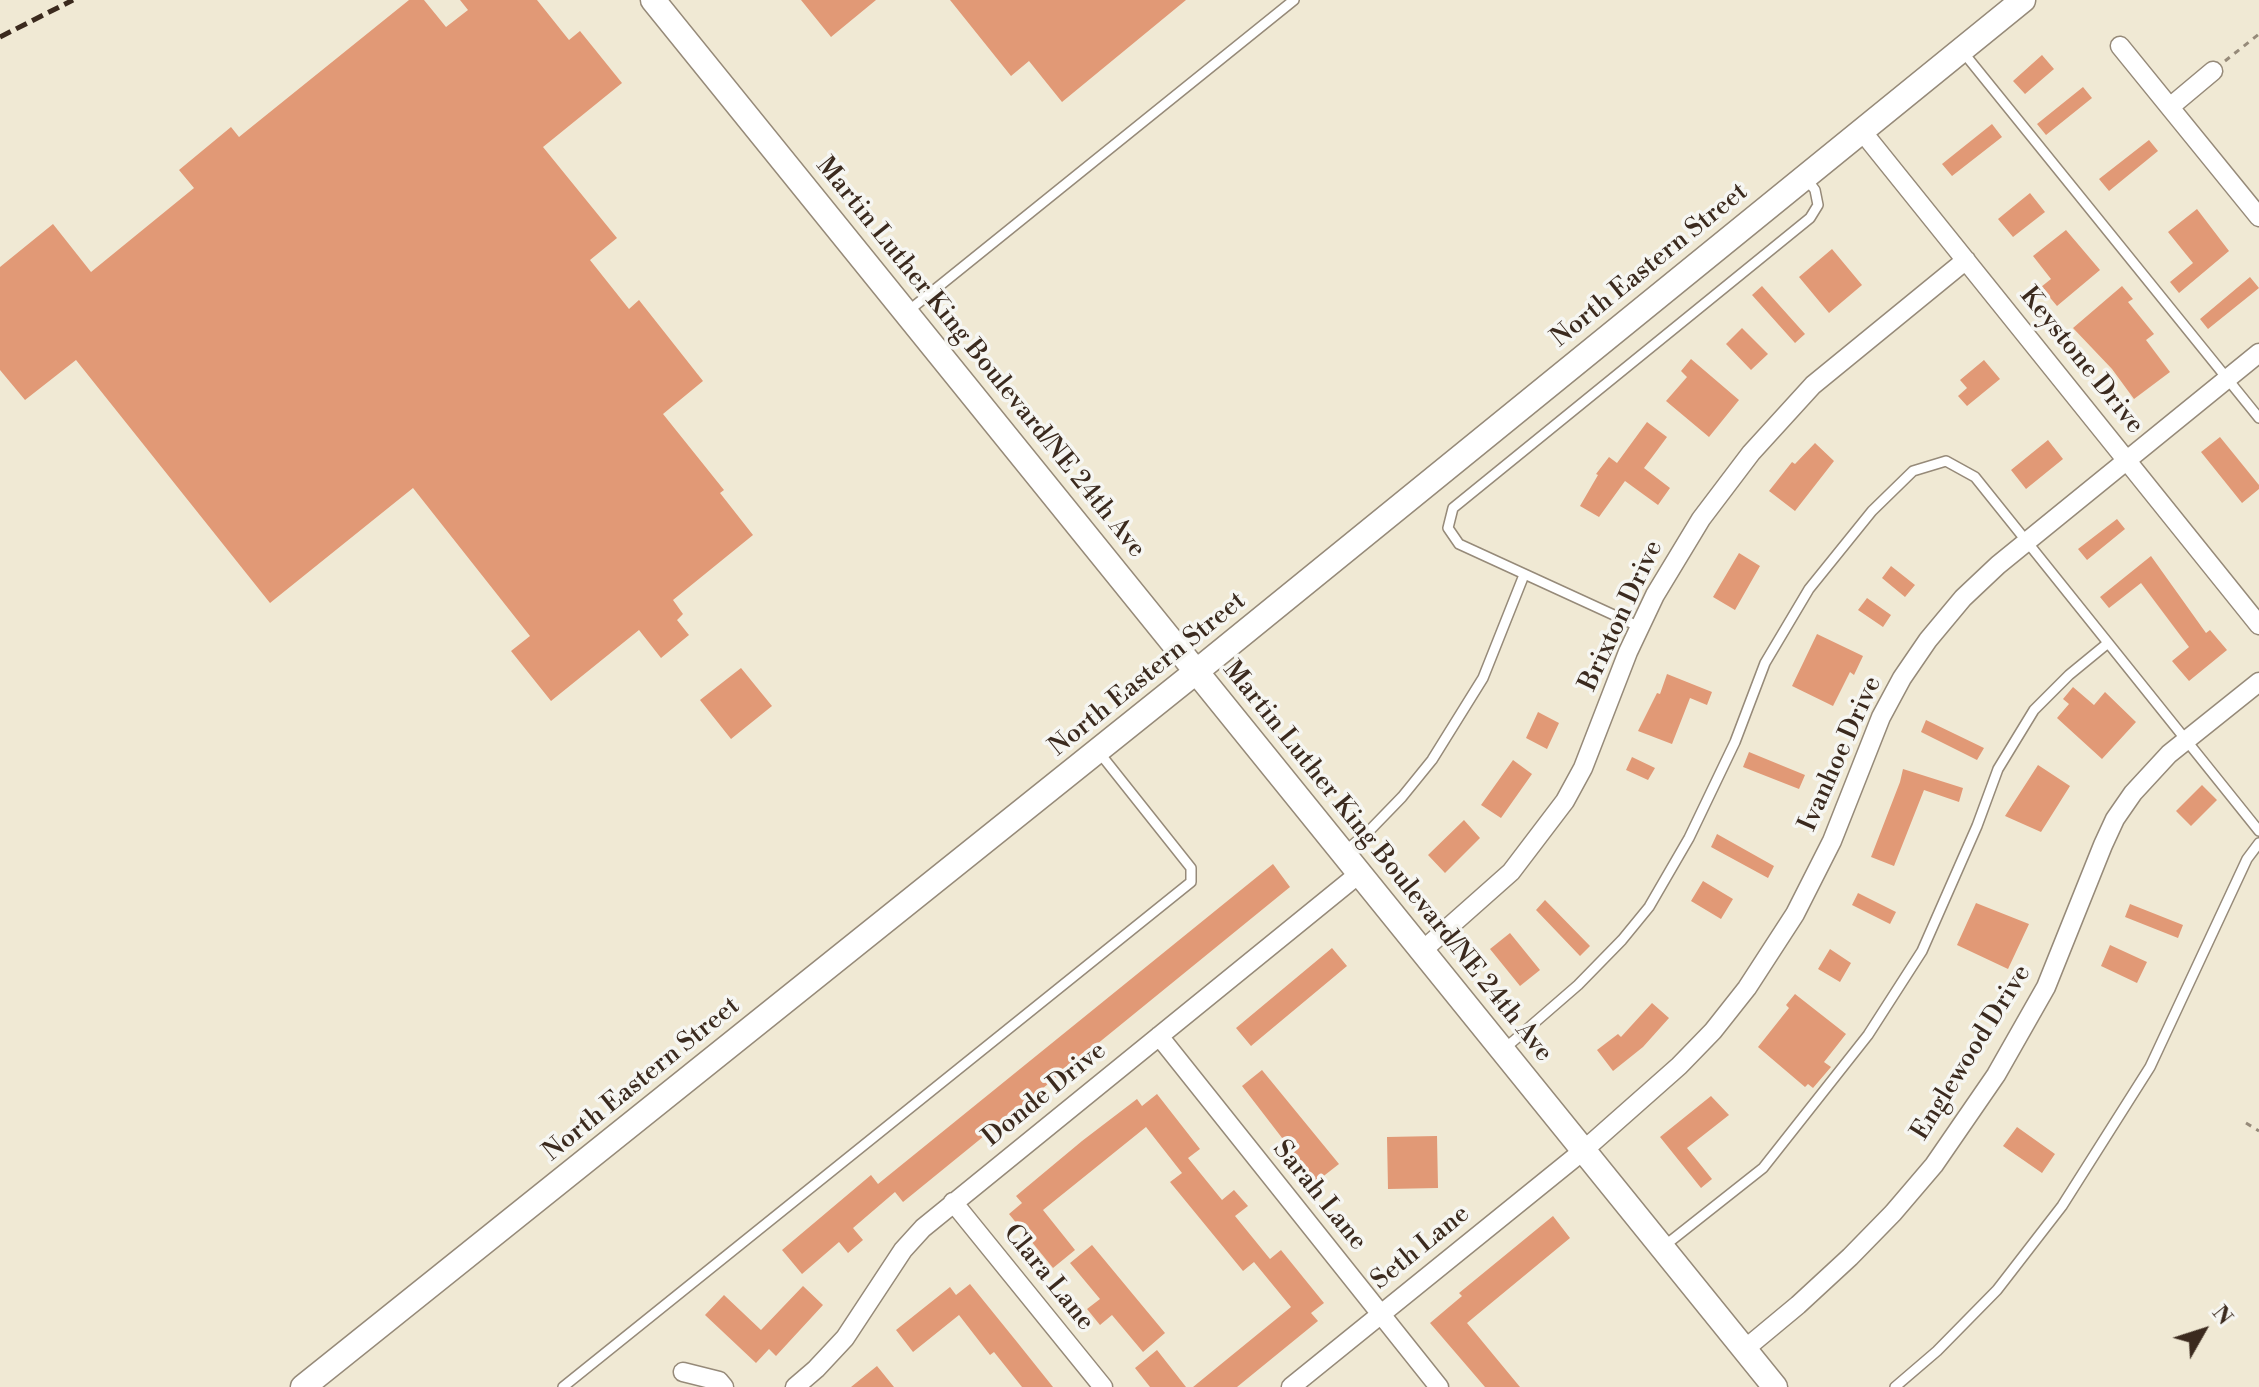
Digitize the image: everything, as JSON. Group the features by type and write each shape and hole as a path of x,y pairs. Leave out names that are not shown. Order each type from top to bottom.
{"main road":[{"name":"Martin Luther King Boulevard/NE 24th Ave","path":"653,0 1775,1387"},
{"name":"North Eastern Street","path":"303,1387 1098,751 2023,0"}],"street":[{"path":"2120,46 2259,217"},
{"path":"2170,107 2213,71"},
{"name":"Keystone Drive","path":"1861,130 2259,625"},
{"name":"Brixton Drive","path":"1423,950 1511,872 1565,801 1592,747 1640,627 1677,556 1701,519 1771,430 1836,366 1966,260"},
{"name":"Ivanhoe Drive","path":"1584,1150 1679,1066 1713,1031 1747,988 1795,914 1814,878 1832,841 1866,750 1902,678 1963,598 2028,540 2259,353"},
{"name":"Englewood Drive","path":"1745,1349 1850,1257 1893,1213 1950,1142 1996,1075 2046,987 2115,819 2151,772 2259,682"},
{"name":"Donde Drive","path":"795,1387 832,1355 903,1250 953,1202 1360,873"},
{"name":"Sarah Lane","path":"1159,1036 1439,1387"},
{"name":"Seth Lane","path":"1291,1387 1584,1150"},
{"name":"Clara Lane","path":"953,1202 1103,1387"},
{"path":"683,1372 719,1381 724,1387"}],"lane":[{"path":"907,312 1294,0"},
{"path":"1961,49 2259,418"},
{"path":"1640,627 1459,544 1448,528 1453,508 1810,218 1818,205 1815,190 1804,176"},
{"path":"1503,1050 1578,985 1649,907 1696,825 1735,742 1765,663 1809,589 1872,511 1913,471 1946,461 1975,477 2259,831"},
{"path":"1343,853 1392,808 1432,760 1483,678 1524,575"},
{"path":"1663,1247 1763,1168 1868,1035 1922,951 1977,826 1998,769 2034,710 2069,675 2108,643"},
{"path":"563,1387 1191,882 1191,868 1098,751"},
{"path":"1895,1387 1937,1351 1997,1290 2062,1206 2150,1067 2247,859 2259,843"}],"path":[{"path":"2213,71 2259,34"},
{"path":"2246,1123 2259,1131"}],"building":[{"path":"409,0 424,0 446,27 468,10 460,0 537,0 569,40 580,31 622,83 543,147 617,238 590,260 629,309 639,300 703,381 663,414 724,490 720,493 753,535 673,600 683,614 677,620 689,635 661,658 639,630 551,701 511,651 530,636 413,488 270,603 76,360 25,400 0,370 0,267 53,224 91,272 194,188 179,170 231,127 239,137"},
{"path":"801,0 876,0 831,37"},
{"path":"950,0 1186,0 1062,102 1029,61 1011,76"},
{"path":"2042,55 2054,69 2025,94 2013,81"},
{"path":"2083,87 2092,98 2046,135 2037,124"},
{"path":"1992,124 2002,137 1952,176 1942,164"},
{"path":"2149,140 2158,151 2109,191 2099,179"},
{"path":"2030,193 2045,212 2013,237 1998,219"},
{"path":"2197,209 2229,251 2179,293 2170,282 2193,263 2168,232"},
{"path":"2066,230 2100,270 2057,306 2041,287 2051,279 2033,256"},
{"path":"1832,249 1862,285 1829,313 1799,277"},
{"path":"2250,277 2259,288 2208,329 2200,319"},
{"path":"1762,286 1805,334 1795,343 1752,295"},
{"path":"2122,286 2133,299 2128,302 2154,334 2146,340 2170,372 2134,399 2112,369 2073,328"},
{"path":"1742,328 1768,354 1751,370 1726,344"},
{"path":"1691,359 1739,400 1709,437 1666,401 1687,377 1681,371"},
{"path":"1984,360 2000,379 1967,406 1958,396 1967,388 1960,380"},
{"path":"1647,422 1667,437 1644,468 1670,488 1658,505 1625,481 1599,517 1580,506 1596,474 1609,457 1617,463"},
{"path":"2220,437 2259,485 2259,489 2242,503 2201,452"},
{"path":"2048,440 2063,459 2026,489 2011,470"},
{"path":"1815,443 1834,461 1795,511 1769,491 1792,462 1795,464"},
{"path":"2117,519 2125,529 2087,560 2078,549"},
{"path":"1739,553 1760,566 1735,610 1713,597"},
{"path":"2151,556 2206,633 2210,630 2227,650 2189,681 2172,661 2189,647 2141,583 2109,608 2100,597"},
{"path":"1891,566 1915,585 1905,597 1882,578"},
{"path":"1867,598 1891,615 1883,627 1858,610"},
{"path":"1817,634 1863,656 1854,675 1850,672 1833,706 1792,686"},
{"path":"741,668 772,706 731,739 700,700"},
{"path":"1667,674 1712,692 1707,705 1690,698 1672,744 1638,731 1657,693 1660,694"},
{"path":"2073,687 2094,705 2105,692 2136,722 2102,759 2057,718 2069,704 2063,699"},
{"path":"1538,712 1559,723 1547,749 1526,738"},
{"path":"1926,720 1984,748 1977,760 1921,732"},
{"path":"1749,752 1805,775 1799,789 1743,767"},
{"path":"1632,757 1655,768 1648,780 1626,770"},
{"path":"1513,760 1532,774 1501,818 1481,805"},
{"path":"2038,765 2070,786 2041,832 2005,816"},
{"path":"1903,769 1963,788 1959,802 1924,790 1894,866 1871,857"},
{"path":"2202,785 2217,800 2191,826 2176,811"},
{"path":"1464,820 1480,838 1445,873 1428,855"},
{"path":"1717,834 1774,866 1768,878 1711,847"},
{"path":"1273,864 1290,887 903,1202 895,1192 853,1228 863,1240 848,1253 839,1242 802,1274 782,1250 871,1175 878,1184"},
{"path":"1703,881 1733,899 1721,919 1691,901"},
{"path":"1858,893 1896,912 1890,924 1852,905"},
{"path":"1545,900 1590,946 1580,956 1536,910"},
{"path":"1976,903 2029,924 2008,969 1957,945"},
{"path":"2130,904 2183,925 2178,938 2125,917"},
{"path":"1510,933 1540,970 1520,986 1490,949"},
{"path":"2110,945 2147,962 2137,983 2101,966"},
{"path":"1332,948 1347,966 1251,1046 1236,1028"},
{"path":"1830,949 1851,963 1840,982 1818,969"},
{"path":"1795,994 1846,1034 1824,1062 1831,1067 1813,1088 1808,1084 1805,1087 1758,1047 1789,1008 1786,1005"},
{"path":"1652,1003 1669,1018 1643,1047 1613,1071 1597,1050 1618,1034 1621,1037"},
{"path":"1262,1070 1339,1164 1316,1182 1242,1086"},
{"path":"1157,1094 1200,1149 1188,1158 1222,1200 1234,1190 1248,1206 1235,1216 1270,1259 1281,1250 1324,1303 1311,1313 1318,1321 1237,1387 1193,1387 1291,1307 1254,1262 1243,1271 1170,1182 1182,1173 1146,1127 1043,1210 1075,1250 1053,1268 1009,1214 1022,1203 1016,1196 1082,1141 1137,1099 1142,1106"},
{"path":"1711,1096 1729,1115 1687,1148 1712,1179 1701,1188 1660,1137"},
{"path":"2017,1127 2055,1154 2042,1173 2003,1146"},
{"path":"1437,1136 1438,1188 1388,1189 1387,1137"},
{"path":"1553,1216 1570,1238 1467,1323 1520,1387 1485,1387 1430,1323 1462,1296 1459,1293"},
{"path":"1092,1245 1165,1333 1143,1352 1112,1315 1100,1325 1087,1309 1100,1299 1070,1263"},
{"path":"970,1284 1053,1387 1022,1387 994,1352 990,1355 959,1315 913,1352 896,1330 950,1287 956,1295"},
{"path":"803,1286 823,1305 776,1356 769,1349 756,1363 705,1315 724,1295 761,1330"},
{"path":"1157,1350 1186,1387 1150,1387 1135,1368"},
{"path":"877,1366 894,1387 851,1387"}],"railway":[{"path":"0,37 73,0"}]}
